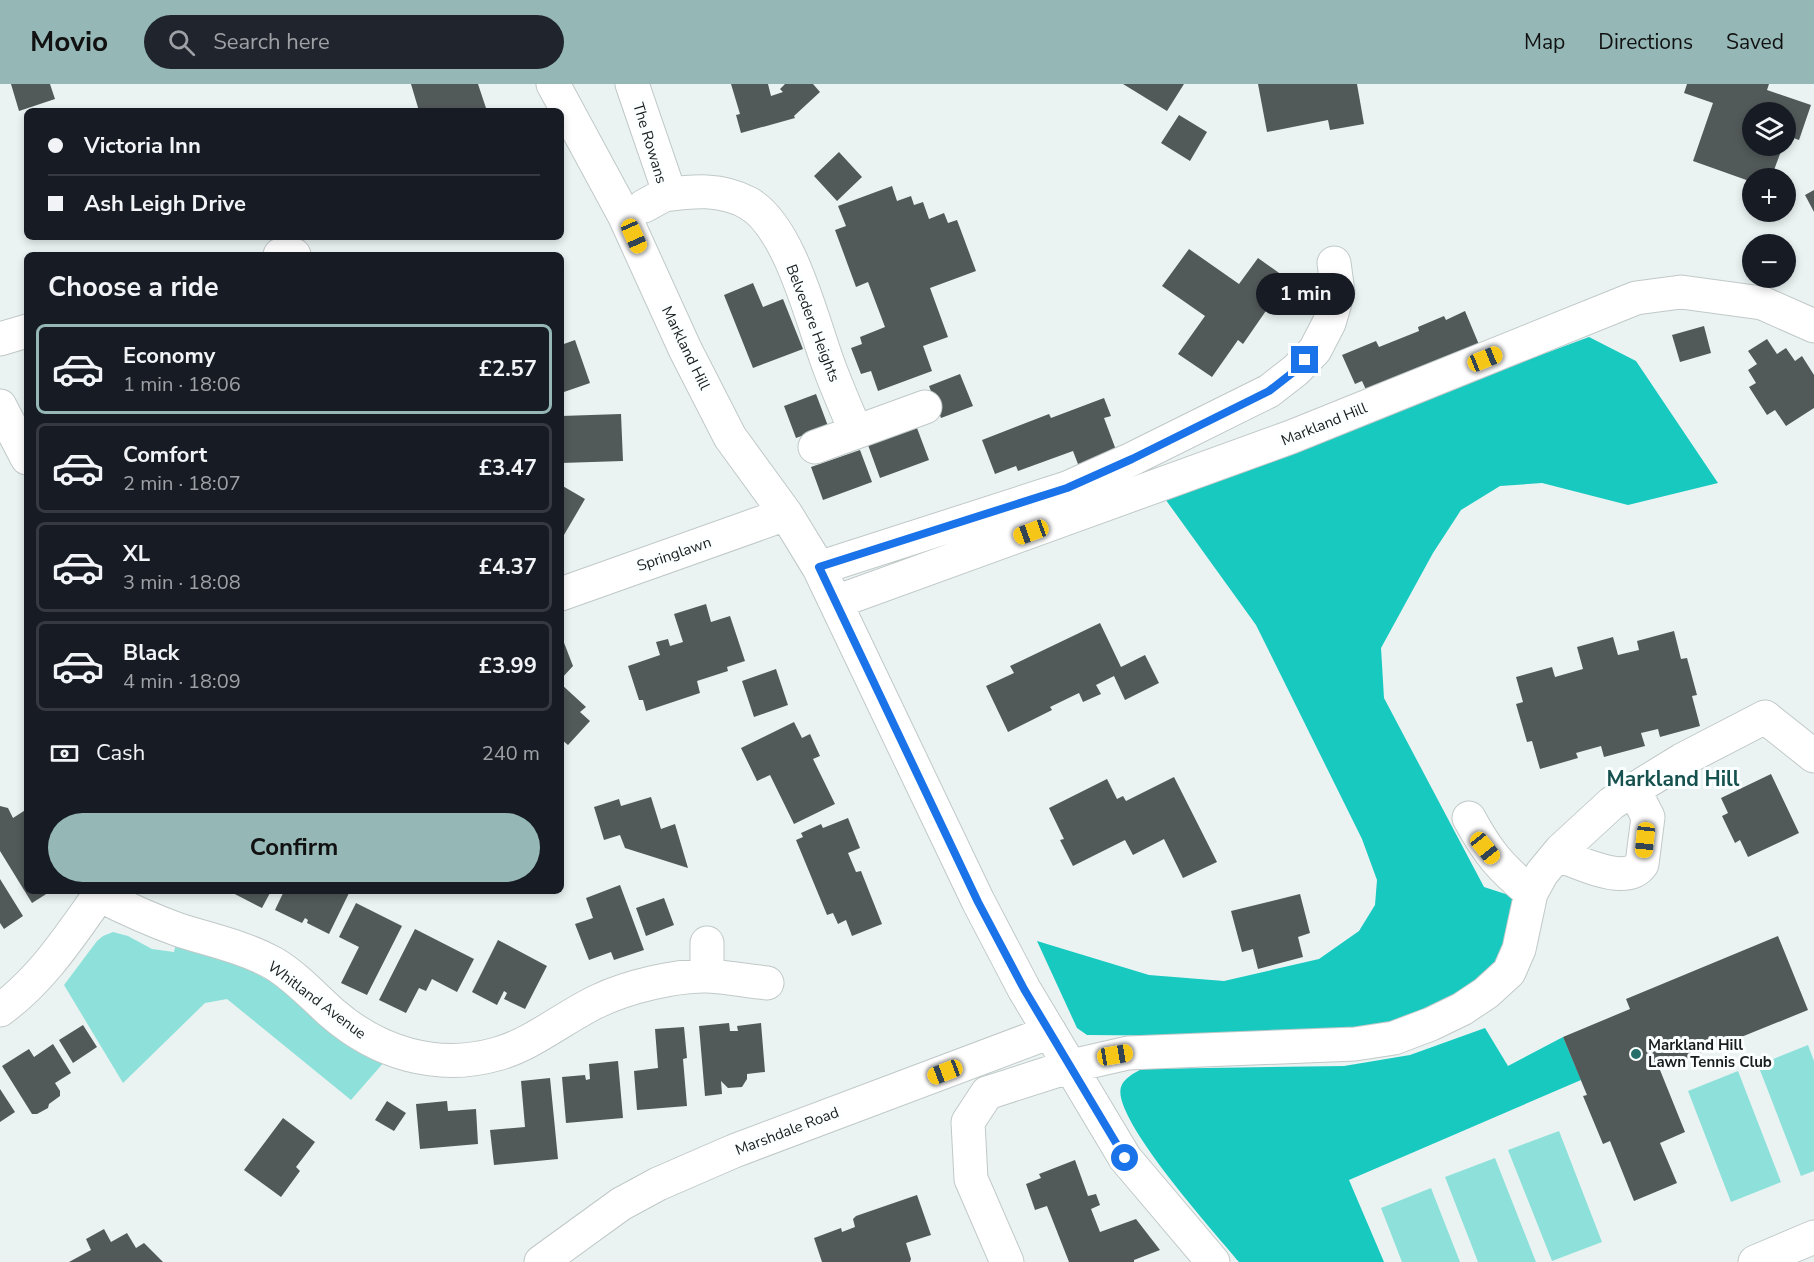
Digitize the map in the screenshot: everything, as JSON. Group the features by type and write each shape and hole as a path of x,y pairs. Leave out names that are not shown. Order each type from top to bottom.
{"street":[{"name":"Markland Hill","path":"553,84 625,217 685,349 730,437 786,514 819,567 978,902 1024,989 1125,1158 1213,1262"},
{"name":"The Rowans","path":"625,217 664,195 666,183 632,84"},
{"name":"Belvedere Heights","path":"664,195 698,190 726,193 750,204 769,221 803,289 830,369 856,432"},
{"path":"819,567 1067,488 1132,459 1269,391 1296,370 1315,350 1329,323 1338,292 1334,263"},
{"name":"Markland Hill","path":"836,602 1292,437 1636,298 1682,292 1762,303 1814,326"},
{"path":"0,339 24,332"},
{"path":"0,406 24,452"},
{"path":"815,447 925,407"},
{"name":"Springlawn","path":"564,593 786,514"},
{"path":"1007,1262 971,1179 968,1122 987,1093 1071,1066 1128,1053 1355,1044 1395,1038 1413,1031 1462,1010 1486,993 1509,972 1519,949 1531,893 1542,873 1612,803 1682,760 1765,717 1814,756"},
{"path":"1558,855 1617,875 1629,874 1638,869 1642,864 1648,817 1634,790"},
{"path":"1469,818 1485,848 1499,865 1531,893"},
{"name":"Whitland Avenue","path":"0,1010 37,979 100,894"},
{"name":"Whitland Avenue","path":"103,894 144,918 250,952 273,963 294,978 334,1015 373,1042 396,1052 422,1059 458,1060 497,1054 531,1039 598,1001 636,988 671,980 707,976 767,983"},
{"path":"707,943 707,976"},
{"name":"Marshdale Road","path":"541,1262 621,1204 658,1184 734,1151 1050,1032"},
{"path":"1755,1262 1814,1237"}],"shaded area":[{"path":"1589,337 1636,361 1718,483 1628,505 1542,483 1500,486 1461,510 1433,553 1381,648 1384,698 1484,887 1524,900 1512,943 1489,975 1449,1007 1355,1037 1087,1035 1077,1028 1037,941 1149,975 1224,981 1319,959 1359,931 1375,905 1377,880 1362,839 1256,625 1163,496"},
{"path":"113,932 128,936 152,949 174,952 176,943 242,966 286,990 385,1061 351,1100 227,999 205,1003 123,1083 64,985 97,941"},
{"path":"1485,1028 1508,1066 1563,1037 1581,1080 1349,1180 1384,1262 1239,1262 1189,1203 1148,1149 1132,1124 1122,1102 1122,1084 1142,1069 1344,1066 1410,1055"},
{"path":"1808,1045 1814,1061 1814,1171 1801,1176 1758,1065"},
{"path":"1738,1071 1781,1182 1731,1202 1688,1091"},
{"path":"1559,1131 1602,1242 1552,1261 1508,1150"},
{"path":"1495,1158 1536,1262 1478,1262 1445,1177"},
{"path":"1431,1188 1460,1262 1402,1262 1381,1208"}],"building":[{"path":"11,84 50,84 55,99 19,111"},
{"path":"411,84 478,84 486,108 418,108"},
{"path":"731,84 768,84 771,96 783,92 780,89 785,84 813,84 820,92 794,116 795,118 741,133 736,115 740,114"},
{"path":"1123,84 1184,84 1167,111"},
{"path":"1258,84 1357,84 1364,124 1330,130 1328,120 1267,132"},
{"path":"1687,84 1769,84 1767,90 1811,105 1799,140 1796,139 1796,102 1742,102 1742,156 1779,156 1775,168 1742,168 1742,178 1693,161 1713,103 1684,93"},
{"path":"1179,115 1207,132 1190,161 1161,143"},
{"path":"839,152 862,177 837,201 814,176"},
{"path":"892,186 897,201 911,196 914,205 923,202 929,219 944,213 948,223 957,220 976,271 930,288 948,337 923,346 932,371 878,391 871,371 861,374 851,348 862,344 860,337 885,327 868,282 856,287 835,230 846,226 838,206"},
{"path":"1814,190 1814,212 1805,195"},
{"path":"1189,249 1239,284 1258,258 1282,275 1264,300 1270,305 1243,344 1238,340 1212,377 1178,354 1205,316 1162,286"},
{"path":"753,283 763,307 783,299 803,349 753,368 724,295"},
{"path":"1465,311 1480,347 1368,394 1362,381 1355,384 1342,355 1376,341 1379,347 1419,331 1418,327 1444,316 1446,320"},
{"path":"1704,326 1711,353 1680,362 1672,335"},
{"path":"1767,339 1777,354 1786,348 1795,361 1802,356 1814,375 1814,408 1786,426 1775,410 1767,415 1749,387 1756,383 1748,370 1757,364 1748,351"},
{"path":"575,340 590,383 564,392 564,344"},
{"path":"960,374 973,406 941,418 929,386"},
{"path":"816,394 828,426 796,438 784,406"},
{"path":"1104,398 1111,416 1104,418 1119,458 1081,472 1073,451 1018,471 1016,466 995,474 982,440 1049,414 1051,418"},
{"path":"621,414 623,461 564,463 564,416"},
{"path":"917,428 929,460 880,478 868,445"},
{"path":"860,450 872,482 823,500 811,467"},
{"path":"564,487 585,499 564,535"},
{"path":"706,604 711,622 730,616 745,661 727,667 728,671 697,681 700,693 646,711 643,700 639,700 628,666 660,655 656,642 668,639 670,646 683,642 674,614"},
{"path":"1100,623 1121,667 1145,655 1159,683 1125,700 1114,676 1096,685 1101,694 1083,702 1079,693 1050,707 1052,710 1008,732 986,686 1014,673 1010,666"},
{"path":"1674,631 1681,659 1687,658 1697,695 1692,696 1700,726 1660,737 1658,729 1641,733 1645,746 1604,757 1601,746 1576,753 1578,758 1540,769 1532,741 1527,742 1516,704 1523,702 1516,677 1552,667 1555,677 1583,669 1577,647 1613,637 1618,655 1639,650 1637,641"},
{"path":"564,643 573,666 564,676"},
{"path":"776,669 788,705 754,717 742,681"},
{"path":"564,687 586,707 580,712 590,721 568,745 564,742"},
{"path":"794,722 802,738 810,734 820,756 813,759 835,804 794,824 770,775 757,781 741,748"},
{"path":"1771,774 1799,833 1748,857 1740,840 1735,843 1722,816 1728,813 1721,798"},
{"path":"1174,777 1217,862 1183,878 1164,839 1133,855 1125,840 1073,866 1060,840 1064,839 1049,808 1107,779 1117,799 1123,796 1126,801"},
{"path":"651,797 661,829 675,824 688,868 625,848 620,835 604,840 594,807 619,799 621,806"},
{"path":"0,806 8,808 13,818 24,811 24,890 0,851"},
{"path":"848,818 860,848 848,853 856,872 861,871 882,924 852,936 846,920 838,924 833,913 827,915 796,840 803,837 801,833 821,824 823,828"},
{"path":"0,879 23,916 4,929 0,923"},
{"path":"620,885 644,950 614,960 611,952 589,960 575,924 593,918 586,898"},
{"path":"26,894 46,894 32,903"},
{"path":"235,894 269,894 262,908"},
{"path":"283,894 349,894 329,934 307,923 308,920 305,918 302,923 275,910"},
{"path":"1300,894 1310,933 1298,937 1303,957 1258,969 1253,949 1242,952 1231,911"},
{"path":"664,898 674,925 646,936 636,908"},
{"path":"356,903 402,926 367,995 341,983 359,947 339,937"},
{"path":"415,929 474,959 457,992 432,979 426,991 419,988 406,1013 379,1000"},
{"name":"Markland Hill Lawn Tennis Club","path":"1778,936 1808,1010 1660,1070 1685,1132 1660,1143 1677,1183 1634,1201 1610,1141 1603,1144 1583,1096 1587,1095 1563,1037 1630,1009 1626,999"},
{"path":"498,940 547,966 525,1009 504,999 507,993 504,991 497,1005 472,992"},
{"path":"729,1023 730,1031 738,1031 737,1026 761,1023 765,1072 747,1074 742,1087 728,1088 721,1081 722,1094 705,1096 699,1026"},
{"path":"83,1025 97,1047 73,1063 59,1040"},
{"path":"684,1027 687,1058 683,1059 687,1106 637,1110 634,1071 658,1068 655,1029"},
{"path":"53,1044 71,1073 55,1083 60,1096 49,1104 48,1108 32,1114 2,1066 29,1049 34,1057"},
{"path":"618,1061 623,1118 566,1123 562,1077 585,1075 586,1080 590,1079 589,1064"},
{"path":"550,1078 558,1159 494,1165 490,1130 525,1127 521,1081"},
{"path":"0,1089 15,1112 0,1122"},
{"path":"387,1101 406,1113 394,1131 375,1120"},
{"path":"447,1101 448,1111 476,1109 478,1144 420,1149 416,1104"},
{"path":"283,1118 315,1142 296,1167 300,1171 281,1197 244,1170"},
{"path":"1075,1160 1088,1196 1096,1194 1100,1205 1091,1209 1100,1232 1136,1219 1160,1250 1134,1260 1134,1262 1069,1262 1047,1206 1035,1210 1026,1184 1041,1178 1039,1174"},
{"path":"917,1195 931,1235 906,1243 910,1262 822,1262 814,1238 841,1228 842,1232 855,1227 853,1219 856,1216"},
{"path":"104,1229 111,1242 127,1233 136,1248 144,1243 163,1262 69,1262 91,1250 86,1239"}],"place":[{"name":"Markland Hill Lawn Tennis Club","path":"1636,1054"}],"district":[{"name":"Markland Hill","path":"1673,779"}],"route":[{"path":"1125,1158 1024,989 978,902 819,567 1067,488 1132,459 1269,391 1305,360"}]}
